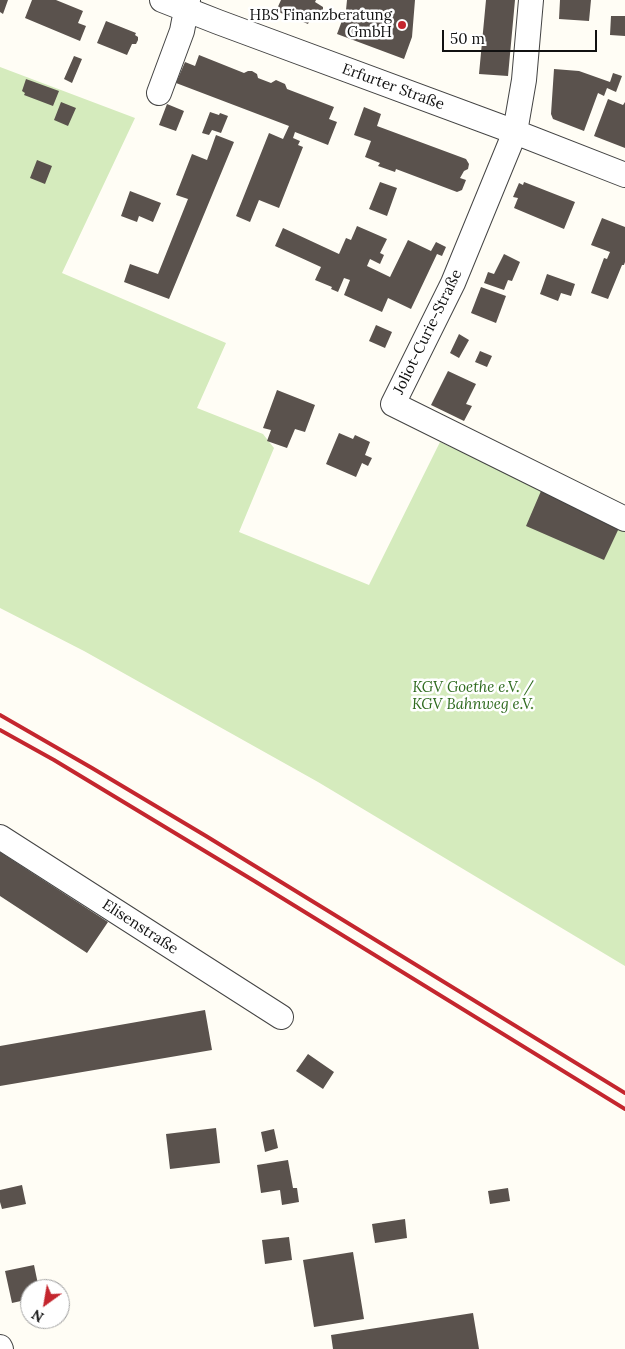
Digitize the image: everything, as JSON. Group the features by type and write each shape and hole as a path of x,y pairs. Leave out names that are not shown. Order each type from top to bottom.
{"street":[{"name":"Erfurter Straße","path":"162,0 187,5 625,174"},
{"path":"515,132 524,80 531,0"},
{"path":"159,94 179,40 187,5"},
{"name":"Joliot-Curie-Straße","path":"515,132 453,283 392,404 625,519"},
{"name":"Elisenstraße","path":"0,837 281,1017"}],"green space":[{"name":"KGV Goethe e.V. / KGV Bahnweg e.V.","path":"0,67 135,118 62,273 226,343 197,408 263,434 274,448 239,532 369,585 440,442 625,526 625,966 318,782 84,651 0,608"}],"building":[{"path":"0,0 8,0 3,14 0,12"},
{"path":"32,0 56,0 83,11 78,23 86,26 80,41 25,18"},
{"path":"281,0 316,0 315,2 323,7 323,11 316,15 312,13 308,24 276,11"},
{"path":"347,0 415,0 412,37 404,59 337,34 346,10"},
{"path":"486,0 515,0 508,76 479,74"},
{"path":"560,0 591,0 589,21 559,19"},
{"path":"611,16 625,16 625,36 610,35"},
{"path":"106,21 136,33 135,35 138,37 138,40 136,44 132,44 127,55 97,43"},
{"path":"199,55 244,73 252,71 257,74 258,78 271,83 276,80 285,84 287,89 334,107 329,119 337,122 328,145 295,132 293,138 300,141 298,145 303,147 279,208 259,200 250,222 236,216 269,133 283,139 289,126 176,83 185,62 195,66"},
{"path":"74,56 82,59 72,83 64,79"},
{"path":"554,69 579,71 610,82 613,73 622,76 616,92 607,88 604,96 598,93 584,131 553,119 551,114"},
{"path":"26,79 59,91 53,106 24,95 25,93 22,91"},
{"path":"608,99 623,105 625,102 625,148 594,136"},
{"path":"61,102 76,108 68,126 54,120"},
{"path":"167,104 184,111 176,131 159,125"},
{"path":"364,107 381,114 377,126 466,159 469,164 468,169 464,171 460,178 466,180 462,190 457,192 396,169 395,172 378,166 380,163 365,157 371,141 354,135"},
{"path":"210,112 228,116 221,133 212,130 209,135 202,133"},
{"path":"216,135 234,142 169,299 124,282 130,264 158,274 188,199 176,195 192,154 207,160"},
{"path":"37,160 52,166 45,184 30,178"},
{"path":"380,182 397,188 387,216 369,209"},
{"path":"524,182 575,202 564,229 514,208 518,198 513,197 519,183 523,185"},
{"path":"130,191 161,203 153,222 139,216 137,222 121,216"},
{"path":"602,218 625,227 625,262 608,299 591,293 604,258 607,259 610,252 591,245"},
{"path":"357,226 387,239 380,253 384,255 380,264 370,259 367,266 390,277 408,240 431,251 436,242 446,247 442,256 437,254 411,309 388,298 382,312 344,295 350,280 344,278 338,292 331,289 332,287 315,280 321,267 275,246 283,228 339,254 346,238 351,240"},
{"path":"504,254 520,262 512,281 508,280 504,290 484,283 488,272 494,274"},
{"path":"547,274 575,284 571,296 561,293 558,301 540,294"},
{"path":"481,287 506,296 496,323 471,313"},
{"path":"376,325 392,332 385,348 369,341"},
{"path":"459,334 469,340 459,358 450,353"},
{"path":"480,351 492,356 487,367 475,362"},
{"path":"448,371 476,384 466,404 472,406 464,421 431,405"},
{"path":"277,390 315,405 305,432 295,429 287,448 267,441 271,430 263,428"},
{"path":"339,433 353,439 355,435 370,442 365,455 372,458 368,466 362,463 356,477 326,464"},
{"path":"541,491 619,528 604,560 526,526"},
{"path":"0,852 108,922 87,953 0,896"},
{"path":"205,1010 212,1050 0,1086 0,1046"},
{"path":"308,1054 334,1072 323,1089 296,1071"},
{"path":"216,1128 220,1163 170,1169 166,1134"},
{"path":"274,1129 278,1148 265,1152 261,1132"},
{"path":"288,1160 293,1188 297,1188 299,1202 282,1205 280,1190 261,1193 257,1165"},
{"path":"22,1185 26,1204 2,1209 0,1190"},
{"path":"508,1188 510,1201 490,1204 488,1191"},
{"path":"405,1219 407,1238 375,1243 372,1224"},
{"path":"289,1237 292,1260 265,1264 262,1240"},
{"path":"353,1252 364,1319 314,1327 303,1260"},
{"path":"34,1265 37,1279 20,1279 20,1301 12,1303 5,1271"},
{"path":"473,1313 479,1349 333,1349 331,1335"}],"railway":[{"path":"0,715 206,836 625,1093"},
{"path":"0,730 54,760 256,882 625,1109"}],"place":[{"name":"HBS Finanzberatung GmbH","path":"402,25"}]}
